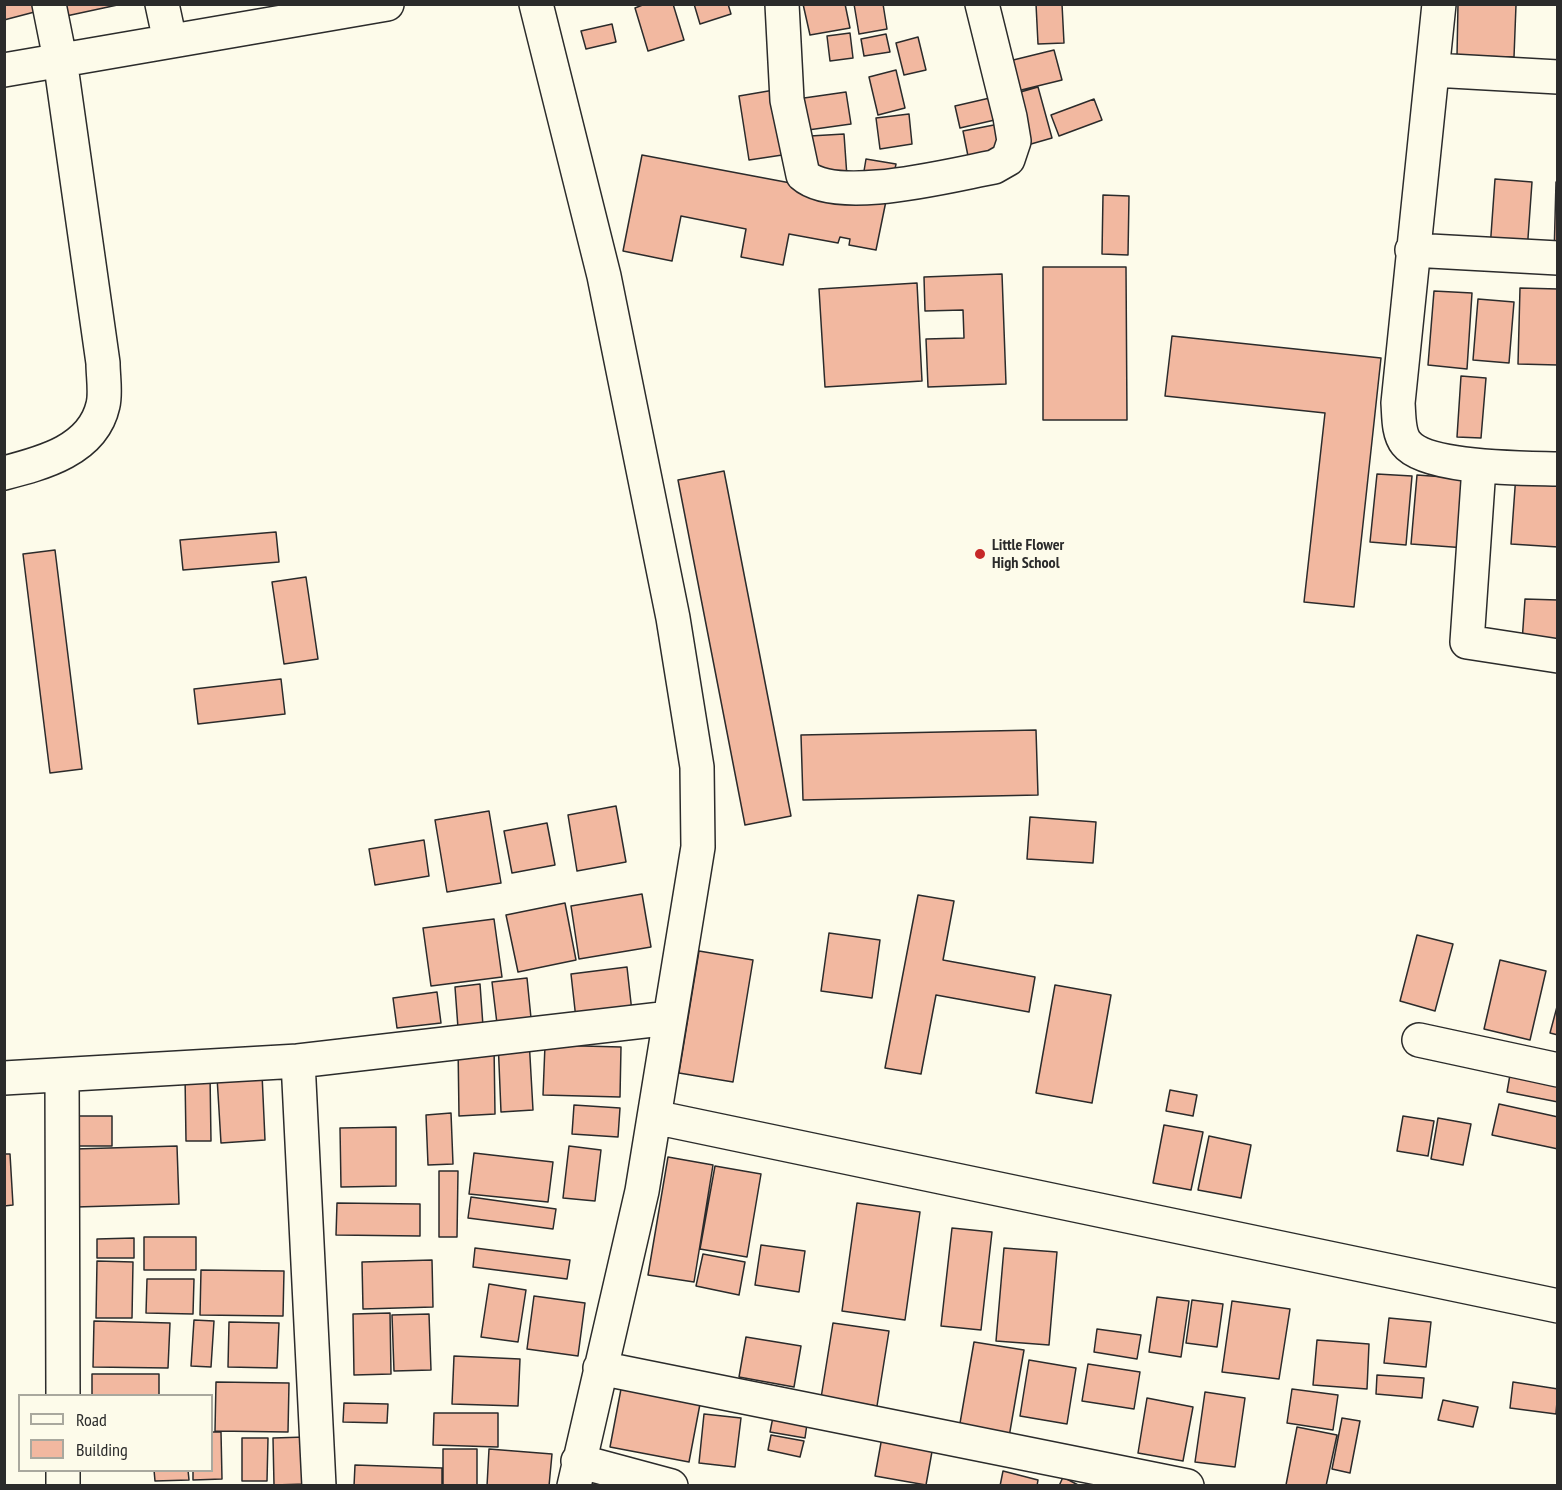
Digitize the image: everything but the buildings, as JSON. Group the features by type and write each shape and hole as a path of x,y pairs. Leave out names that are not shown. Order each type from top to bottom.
{"street":[{"path":"4,473 48,461 72,447 95,428 104,404 103,363 60,59 49,4"},
{"path":"162,4 170,41"},
{"path":"4,70 60,59 297,22 387,4"},
{"path":"536,4 604,276 673,618 697,767 698,847 642,1191 576,1473 671,1485"},
{"path":"782,4 787,100 803,175 811,182 824,187 872,188 994,167 1008,159 1014,141 1010,117 982,4"},
{"path":"1439,4 1398,403 1401,430 1405,442 1420,454 1479,466 1557,469"},
{"path":"1433,70 1557,77"},
{"path":"1412,250 1557,258"},
{"path":"1479,466 1467,642 1557,656"},
{"path":"4,1078 298,1061 670,1018"},
{"path":"1419,1040 1557,1070"},
{"path":"298,1061 319,1485"},
{"path":"62,1075 63,1394"},
{"path":"654,1118 1557,1306"},
{"path":"600,1368 1187,1485"}],"place":[{"name":"Little Flower High School","path":"980,554"}]}
